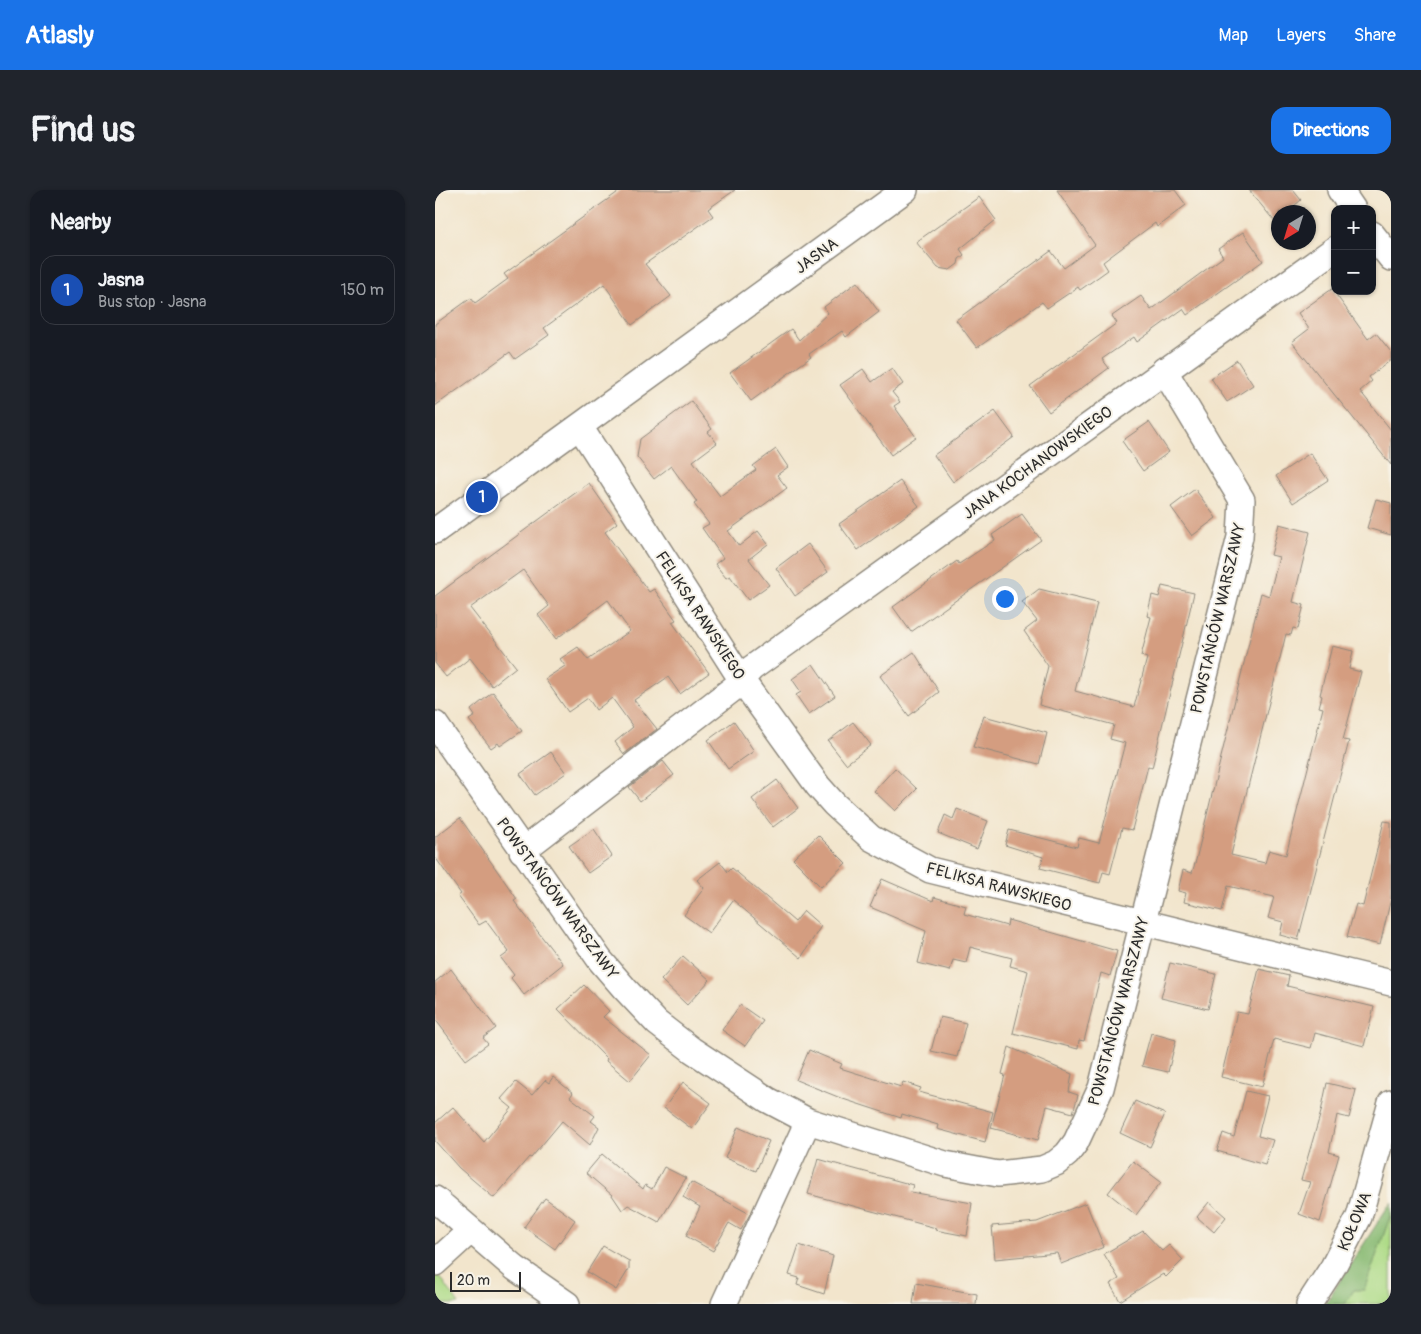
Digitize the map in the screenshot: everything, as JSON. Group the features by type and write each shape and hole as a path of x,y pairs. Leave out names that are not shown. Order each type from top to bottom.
{"street":[{"name":"JASNA","path":"438,524 580,427 905,190"},
{"path":"1340,190 1350,205"},
{"path":"1376,239 1391,258"},
{"name":"JANA KOCHANOWSKIEGO","path":"522,851 734,688 752,668 1164,370 1334,250"},
{"name":"POWSTAŃCÓW WARSZAWY","path":"435,724 600,960 657,1023 729,1074 808,1122 945,1164 998,1174 1027,1172 1056,1164 1076,1142 1101,1088 1240,537 1242,500 1164,370"},
{"name":"FELIKSA RAWSKIEGO","path":"580,427 741,678 828,798 852,822 878,842 930,870 1143,924 1391,983"},
{"name":"KOŁOWA","path":"1309,1304 1333,1267 1359,1217 1391,1103"},
{"path":"724,1304 808,1122"},
{"path":"435,1199 515,1268 567,1304"},
{"path":"435,1264 470,1231"}],"green space":[{"path":"1391,1202 1391,1304 1325,1304"},
{"path":"1391,1202 1391,1214 1364,1290 1354,1290 1345,1304 1325,1304"},
{"path":"435,1269 459,1304 435,1304"}],"building":[{"path":"621,190 735,190 708,209 713,216 645,264 671,296 632,325 604,284 544,328 549,335 515,359 510,352 435,406 435,324 471,298 475,303 508,279 504,274"},
{"path":"1057,190 1175,190 1186,205 1157,227 1155,223 1103,262 1108,270 1080,290 1078,287 1047,308 1042,302 977,348 956,320 1051,251 1064,268 1095,245"},
{"path":"1249,190 1293,190 1301,200 1295,205 1271,205 1271,217"},
{"path":"979,197 996,220 960,249 964,255 959,259 958,264 950,270 938,268 916,242"},
{"path":"1243,232 1263,261 1187,315 1183,309 1137,342 1134,337 1102,359 1109,368 1049,412 1030,386 1117,323 1112,316 1141,296 1151,310 1223,257 1218,249"},
{"path":"857,282 879,312 846,337 842,331 809,354 811,357 751,401 730,373 791,329 799,340 828,313 824,307"},
{"path":"1331,290 1331,295 1336,295 1368,339 1376,333 1391,352 1391,360 1369,377 1372,381 1360,391 1391,430 1391,465 1292,342 1309,329 1298,313"},
{"path":"1237,360 1253,385 1227,402 1211,378"},
{"path":"892,368 903,384 892,392 900,402 894,406 916,437 891,455 840,385 863,369 872,382"},
{"path":"691,401 712,429 708,432 717,443 693,461 720,496 756,470 753,466 776,449 788,467 777,475 787,488 728,531 739,546 758,531 768,544 749,559 769,585 748,600 730,576 726,578 715,564 723,558 702,528 709,524 694,504 697,502 671,466 654,479 637,457 640,439"},
{"path":"995,411 1014,437 953,482 934,455"},
{"path":"1149,422 1169,452 1143,471 1122,441"},
{"path":"1310,453 1328,480 1293,503 1276,476"},
{"path":"900,481 919,506 858,550 839,524"},
{"path":"589,483 617,523 605,532 649,592 654,589 676,620 672,622 709,673 680,694 668,677 634,700 657,729 624,754 615,742 633,727 612,698 596,710 588,698 568,712 545,679 565,666 560,659 578,647 588,660 630,631 608,600 556,639 538,615 549,606 523,570 470,608 516,667 492,686 470,658 446,677 435,663 435,596"},
{"path":"1195,489 1216,518 1192,536 1171,507"},
{"path":"1376,499 1391,503 1391,535 1367,528"},
{"path":"1022,514 1041,540 911,632 893,607 957,561 959,564 995,540 992,535"},
{"path":"1279,524 1310,532 1293,602 1304,605 1298,629 1293,628 1291,635 1286,634 1231,855 1265,863 1269,850 1286,855 1323,708 1319,707 1322,696 1320,695 1332,646 1353,651 1349,669 1361,672 1343,740 1349,741 1298,940 1280,935 1283,922 1268,918 1274,897 1228,886 1222,911 1184,902 1186,893 1178,891 1183,870 1192,873 1196,860 1261,593 1269,596 1279,557 1271,555"},
{"path":"808,544 828,572 795,596 776,568"},
{"path":"1162,586 1194,593 1152,768 1148,766 1132,830 1122,828 1110,874 1103,872 1100,883 1040,868 1043,857 1005,845 1009,830 1077,847 1079,838 1099,843 1125,743 1110,739 1114,725 1039,705 1048,666 1024,631 1037,621 1022,602 1039,589 1097,603 1075,691 1134,707 1147,658 1141,656 1151,617 1147,616 1152,595 1159,597"},
{"path":"914,652 939,692 909,716 880,676"},
{"path":"813,664 835,696 809,714 796,695 801,692 792,679"},
{"path":"493,692 522,731 500,746 498,743 491,748 469,720 475,716 471,710"},
{"path":"984,716 1047,733 1039,764 973,747"},
{"path":"734,721 754,751 728,769 708,740"},
{"path":"853,722 871,745 846,764 828,741"},
{"path":"551,752 566,773 535,795 520,774"},
{"path":"663,761 674,775 640,801 629,787"},
{"path":"895,768 917,789 895,811 874,791"},
{"path":"777,780 798,808 773,827 752,799"},
{"path":"957,809 988,821 977,849 938,833 945,815 953,819"},
{"path":"460,818 517,899 514,901 563,964 524,995 511,978 514,975 501,958 509,952 486,921 479,925 458,896 461,894 435,857 435,837"},
{"path":"1384,821 1391,822 1391,898 1380,945 1347,937 1356,904 1363,906"},
{"path":"594,829 612,856 588,873 569,846"},
{"path":"818,835 846,863 821,887 793,859"},
{"path":"720,862 728,872 732,868 795,922 804,911 821,926 801,958 733,900 709,933 684,915 704,888 697,880"},
{"path":"882,879 933,901 934,897 966,906 964,914 1007,926 1008,920 1117,951 1110,976 1101,973 1084,1041 1079,1040 1078,1049 1013,1033 1028,971 1010,966 1012,958 970,947 966,963 953,960 950,971 918,963 926,931 870,907"},
{"path":"683,956 710,980 687,1005 661,980"},
{"path":"1170,963 1216,974 1208,1009 1161,998"},
{"path":"451,969 496,1028 483,1038 488,1044 466,1060 435,1019 435,982"},
{"path":"1259,969 1289,976 1287,986 1374,1007 1364,1046 1315,1033 1311,1048 1274,1039 1262,1087 1221,1077 1237,1012 1248,1014"},
{"path":"584,985 609,1011 603,1017 651,1055 630,1081 606,1061 607,1059 558,1009"},
{"path":"740,1005 763,1021 745,1046 722,1030"},
{"path":"940,1017 966,1023 957,1057 931,1051"},
{"path":"1151,1033 1176,1040 1168,1072 1142,1066"},
{"path":"1009,1047 1072,1074 1069,1092 1078,1095 1073,1113 1047,1106 1038,1140 991,1128 1005,1075 1002,1074"},
{"path":"809,1050 842,1064 840,1068 901,1087 903,1082 921,1088 919,1092 993,1112 985,1142 937,1129 938,1125 902,1114 901,1118 843,1099 796,1080"},
{"path":"553,1077 573,1093 570,1097 595,1116 591,1121 599,1127 590,1145 562,1121 494,1198 459,1168 435,1141 435,1123 453,1107 484,1142 512,1108 501,1099 516,1082 532,1095 545,1080 549,1083"},
{"path":"683,1082 711,1103 692,1129 664,1108"},
{"path":"1327,1083 1356,1090 1349,1118 1337,1115 1329,1152 1339,1155 1320,1222 1299,1214 1310,1182 1301,1180 1321,1112"},
{"path":"1246,1091 1268,1096 1258,1136 1273,1140 1265,1165 1217,1151 1223,1133 1234,1137"},
{"path":"1135,1101 1165,1114 1150,1147 1120,1133"},
{"path":"738,1127 769,1141 756,1171 725,1158"},
{"path":"602,1154 643,1189 645,1185 652,1189 664,1167 686,1178 659,1222 628,1205 622,1210 612,1195 586,1173"},
{"path":"818,1159 913,1185 911,1192 972,1203 967,1236 935,1230 936,1228 808,1194"},
{"path":"1133,1161 1161,1182 1136,1215 1108,1193"},
{"path":"691,1182 750,1214 741,1230 729,1223 713,1251 686,1236 700,1207 683,1197"},
{"path":"545,1198 575,1220 555,1249 524,1227"},
{"path":"1209,1202 1226,1217 1214,1232 1197,1217"},
{"path":"1086,1203 1104,1247 1061,1264 1057,1253 995,1259 992,1226 1037,1222"},
{"path":"1143,1231 1162,1251 1169,1245 1183,1260 1166,1277 1163,1274 1120,1301 1110,1284 1119,1279 1104,1254"},
{"path":"799,1245 833,1256 824,1294 797,1285 799,1278 789,1275"},
{"path":"603,1246 629,1261 629,1269 616,1290 587,1272"},
{"path":"916,1283 977,1294 976,1304 913,1304"}],"place":[{"name":"Jasna","path":"482,497"}]}
